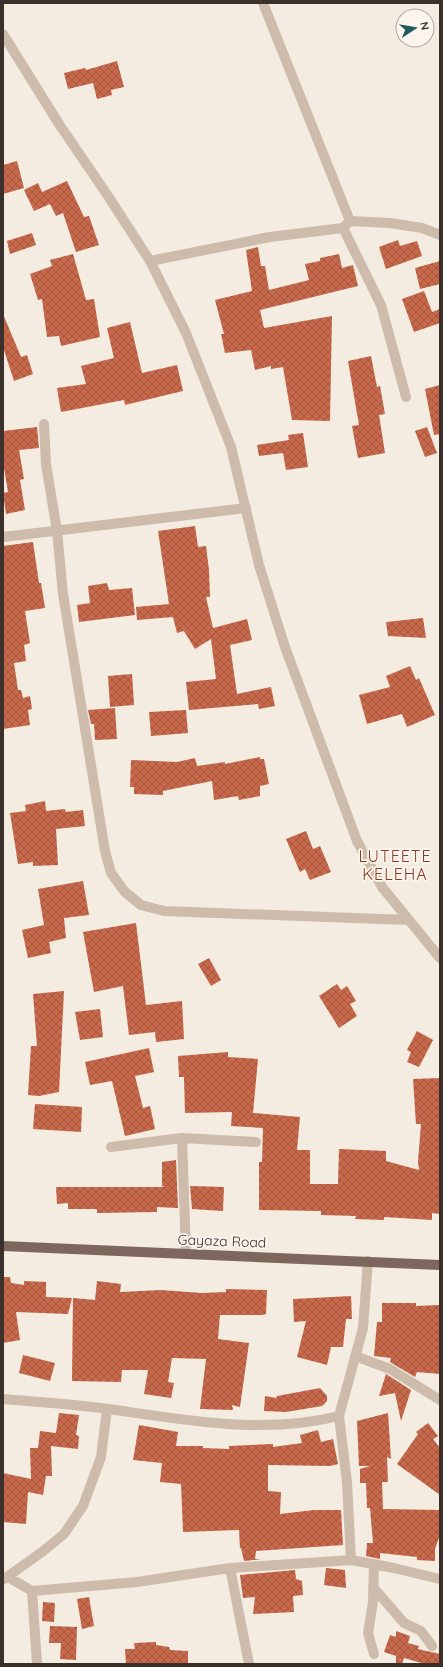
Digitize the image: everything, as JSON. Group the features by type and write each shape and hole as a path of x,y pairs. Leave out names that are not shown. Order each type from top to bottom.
{"main road":[{"name":"Gayaza Road","path":"3,1246 440,1265"}],"street":[{"path":"263,3 346,225 381,305 406,397"},
{"path":"3,34 59,124 150,261 186,333 231,447 259,564 285,648 357,841 382,887 440,958"},
{"path":"150,261 270,237 346,225 390,223 422,228 440,235"},
{"path":"44,424 46,464 57,531 63,594 105,852 111,873 125,892 141,905 164,911 408,920"},
{"path":"3,536 57,531 246,508"},
{"path":"182,1138 186,1254"},
{"path":"111,1147 182,1138 256,1142"},
{"path":"351,1560 347,1482 339,1416 363,1328 368,1261"},
{"path":"356,1356 390,1369 440,1400"},
{"path":"3,1399 106,1409 244,1426 316,1422 339,1416"},
{"path":"106,1409 101,1458 83,1506 64,1534 6,1578 32,1591 137,1582 230,1568 351,1560 440,1579"},
{"path":"374,1564 368,1633 374,1654"},
{"path":"230,1568 249,1664"},
{"path":"373,1587 404,1623 421,1631 432,1646"},
{"path":"32,1591 38,1664"}],"building":[{"path":"117,61 124,87 111,90 112,95 97,99 93,83 68,89 64,73 85,68 86,70"},
{"path":"17,161 24,188 3,194 3,165"},
{"path":"67,181 84,217 89,216 99,245 76,252 63,213 56,216 50,204 34,211 24,190 38,183 42,192"},
{"path":"32,233 36,245 10,254 7,241"},
{"path":"398,240 400,246 417,241 422,256 386,269 379,247"},
{"path":"258,247 261,266 265,266 269,290 309,280 305,264 320,261 320,258 339,254 342,268 353,265 358,286 260,310 264,328 332,316 330,421 292,420 283,367 271,369 271,366 255,370 251,350 225,353 221,334 224,334 215,300 252,291 246,250"},
{"path":"73,254 86,300 94,299 100,337 61,346 59,336 47,337 42,299 38,300 30,274 52,266 50,260"},
{"path":"440,261 440,284 420,289 415,268"},
{"path":"424,291 432,312 440,309 440,323 414,332 402,299"},
{"path":"3,314 21,357 27,355 33,374 14,381 3,347"},
{"path":"130,322 142,373 177,365 183,391 125,405 124,400 61,412 57,388 86,384 81,366 114,358 107,328"},
{"path":"371,356 377,387 380,386 385,414 379,415 385,453 358,458 352,426 359,425 348,361"},
{"path":"440,385 440,434 434,435 425,389"},
{"path":"37,427 39,448 19,450 24,479 20,480 25,510 6,514 3,493 8,492 3,462 3,431"},
{"path":"427,427 437,453 425,457 415,431"},
{"path":"303,433 308,467 286,470 283,453 259,456 257,445 289,440 288,435"},
{"path":"195,526 198,547 206,546 210,597 206,597 213,628 247,619 252,640 230,645 237,694 271,687 275,706 259,709 258,704 189,710 186,682 216,679 211,639 195,649 184,631 177,633 173,617 137,620 136,607 169,604 158,531"},
{"path":"33,542 39,583 41,583 45,608 25,611 30,643 24,645 26,661 14,663 18,690 21,690 23,698 30,696 32,709 28,710 30,725 3,729 3,546"},
{"path":"107,583 109,590 132,588 135,615 79,622 77,605 90,603 88,586"},
{"path":"423,618 426,638 388,636 386,622"},
{"path":"410,666 416,680 419,678 435,715 407,727 402,714 367,724 359,695 390,687 386,676"},
{"path":"132,674 134,705 110,707 108,676"},
{"path":"115,708 117,739 95,740 94,724 91,724 88,710"},
{"path":"186,710 188,733 151,736 149,712"},
{"path":"260,757 260,759 264,759 269,784 260,786 260,796 239,800 238,796 214,800 212,781 163,791 163,795 134,794 134,787 130,787 131,760 177,762 195,758 197,766 225,762 225,764"},
{"path":"45,801 46,811 65,809 66,812 83,810 85,826 56,829 58,865 33,866 33,862 18,864 10,813 26,811 25,805"},
{"path":"306,831 313,849 320,846 331,872 310,880 305,869 300,872 286,839"},
{"path":"83,881 89,915 64,918 66,938 49,942 51,953 28,958 22,930 44,925 38,889"},
{"path":"136,923 146,1005 182,1001 184,1039 156,1042 155,1032 129,1035 123,986 94,992 83,932"},
{"path":"209,958 221,980 211,986 198,964"},
{"path":"337,984 341,990 347,986 356,1001 350,1004 357,1016 339,1028 319,996"},
{"path":"64,991 59,1092 39,1096 28,1095 31,1046 37,1046 33,994"},
{"path":"100,1009 103,1037 80,1040 75,1012"},
{"path":"417,1031 433,1040 419,1067 407,1062 411,1052 407,1050"},
{"path":"149,1048 154,1072 135,1076 143,1108 150,1106 155,1129 125,1136 112,1081 90,1085 85,1062"},
{"path":"228,1052 228,1057 258,1059 253,1113 300,1117 297,1150 310,1150 310,1184 338,1184 339,1149 386,1151 386,1161 419,1170 418,1161 421,1124 416,1124 413,1079 440,1078 440,1214 432,1213 432,1220 384,1217 384,1220 355,1219 356,1216 321,1215 321,1211 259,1210 259,1162 262,1162 263,1128 231,1126 232,1112 185,1113 184,1077 179,1077 178,1056"},
{"path":"35,1104 82,1107 81,1132 33,1129"},
{"path":"176,1160 178,1208 157,1207 157,1212 97,1213 97,1209 68,1209 68,1203 57,1204 56,1187 165,1187 162,1186 162,1162"},
{"path":"190,1186 224,1187 223,1211 192,1209"},
{"path":"3,1277 10,1277 11,1283 24,1285 24,1281 46,1282 46,1297 72,1298 68,1314 16,1312 20,1340 3,1343"},
{"path":"97,1281 121,1284 120,1292 161,1290 202,1293 226,1292 226,1289 267,1290 266,1314 220,1315 218,1339 249,1343 240,1407 232,1405 233,1410 200,1409 206,1359 172,1358 168,1382 174,1383 171,1398 144,1394 148,1370 122,1370 121,1382 72,1381 73,1298 95,1300"},
{"path":"351,1296 352,1319 346,1319 343,1347 331,1347 327,1365 297,1357 306,1321 294,1322 293,1299"},
{"path":"382,1303 416,1303 416,1306 440,1305 440,1374 417,1372 415,1377 390,1362 391,1358 374,1356 377,1322 382,1322"},
{"path":"23,1355 55,1363 50,1381 19,1373"},
{"path":"386,1374 411,1390 401,1421 395,1393 379,1396"},
{"path":"320,1388 327,1396 327,1401 322,1406 286,1412 264,1411 265,1396 276,1398 277,1396"},
{"path":"59,1413 79,1415 76,1435 79,1436 78,1449 51,1446 52,1476 46,1476 43,1495 28,1492 26,1524 3,1522 3,1473 31,1479 30,1448 38,1448 40,1431 56,1433"},
{"path":"388,1413 391,1459 387,1457 388,1482 382,1482 383,1509 440,1510 440,1535 435,1549 435,1561 417,1560 417,1557 380,1553 380,1559 366,1556 367,1543 373,1543 370,1508 367,1508 366,1483 360,1483 360,1469 370,1466 359,1466 357,1421"},
{"path":"428,1423 438,1436 433,1439 440,1448 440,1495 397,1464 418,1434 416,1432"},
{"path":"139,1425 178,1432 176,1446 203,1446 203,1448 229,1449 229,1446 273,1444 273,1447 302,1443 300,1435 318,1430 321,1442 333,1439 338,1464 330,1466 268,1465 268,1491 281,1492 280,1514 314,1510 341,1510 343,1545 256,1551 255,1559 262,1559 244,1561 240,1548 239,1530 183,1532 181,1484 160,1482 162,1463 133,1460"},
{"path":"326,1568 345,1570 346,1588 324,1585"},
{"path":"295,1570 296,1579 302,1581 303,1595 293,1596 294,1612 253,1614 255,1597 243,1598 240,1575"},
{"path":"89,1597 94,1626 82,1629 77,1599"},
{"path":"43,1602 55,1603 54,1622 42,1621"},
{"path":"50,1626 77,1627 76,1660 60,1659 61,1643 49,1643"},
{"path":"396,1631 410,1636 408,1643 419,1646 418,1649 440,1654 440,1664 425,1664 404,1658 402,1664 396,1664 396,1656 384,1652 390,1635 396,1637"},
{"path":"156,1642 156,1645 169,1647 170,1650 188,1651 188,1664 126,1664 125,1649 135,1649 134,1643"}],"district":[{"name":"LUTEETE KELEHA","path":"395,865"}]}
